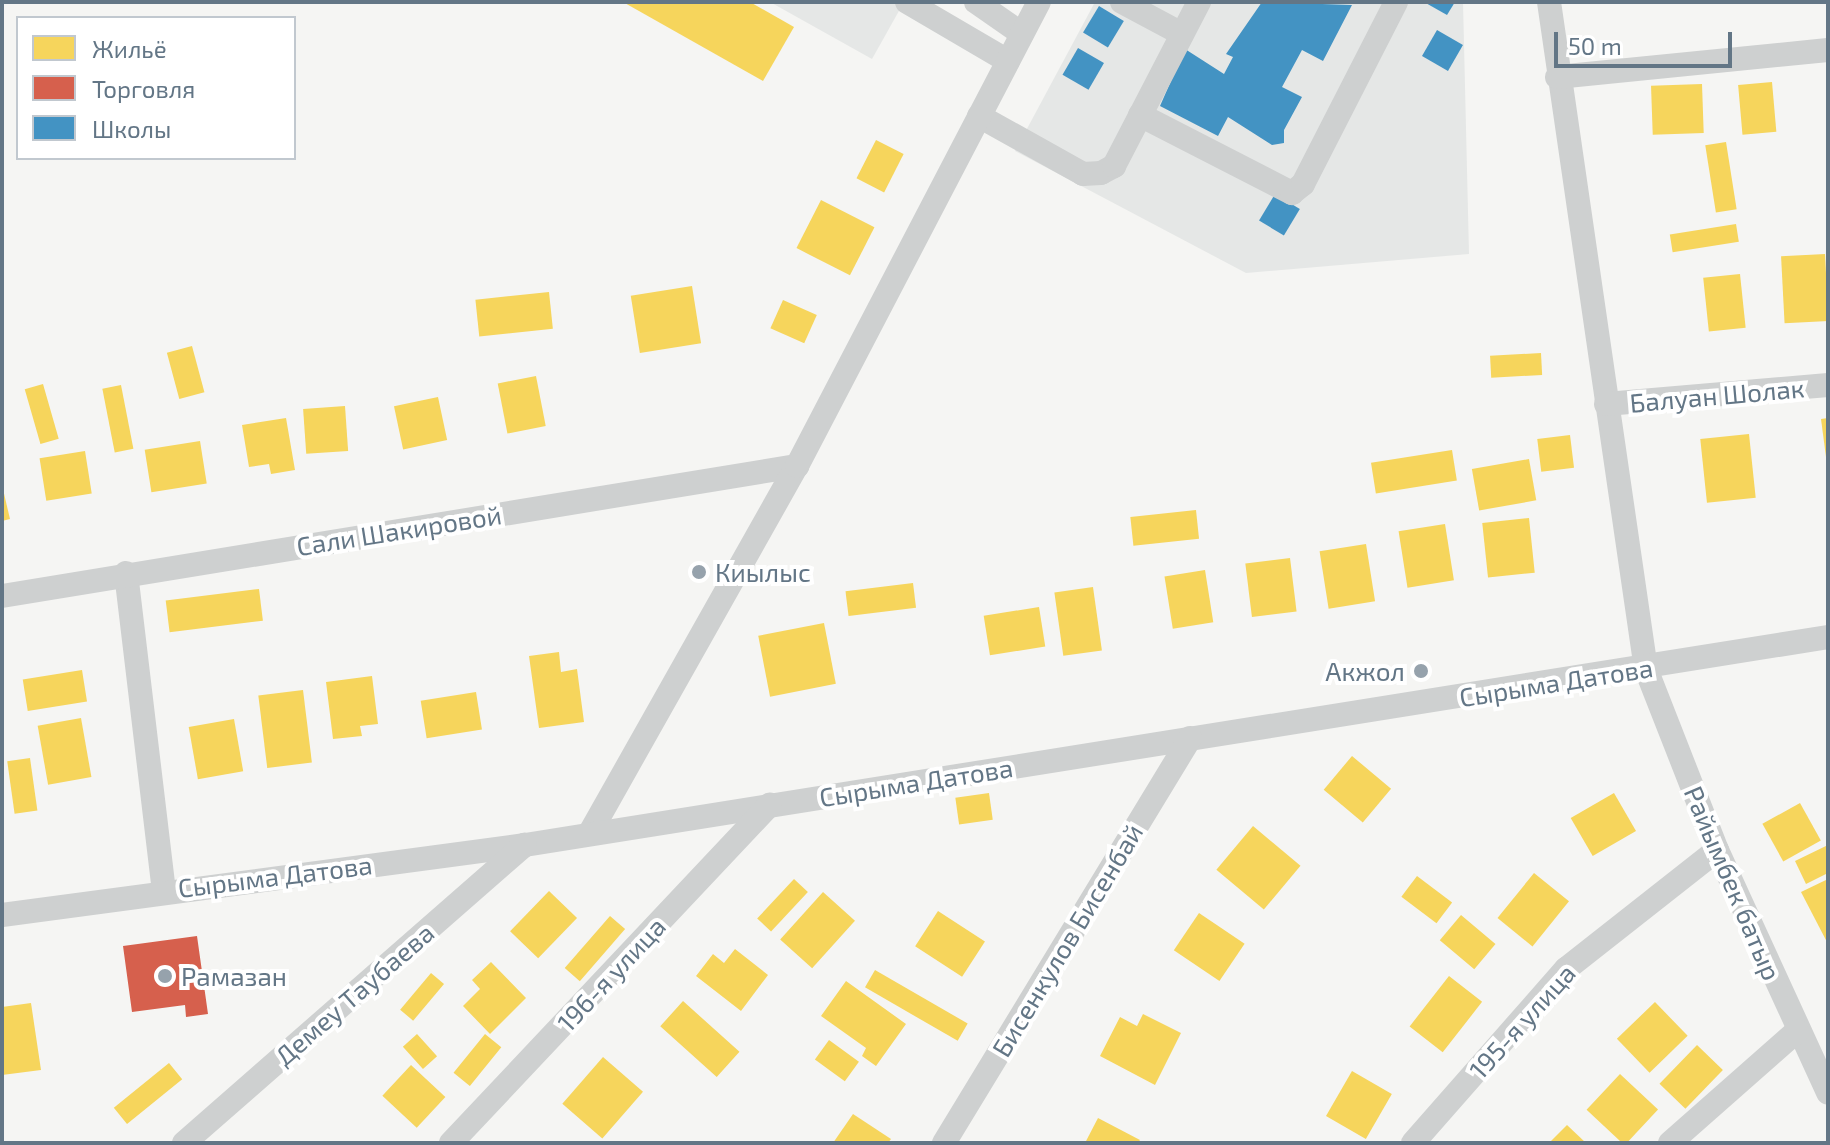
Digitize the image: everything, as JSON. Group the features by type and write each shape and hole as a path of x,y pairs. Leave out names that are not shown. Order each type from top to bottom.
{"street":[{"path":"907,2 1008,61"},
{"path":"976,2 998,10 1022,34"},
{"path":"591,831 797,466 1039,2"},
{"path":"1122,2 1182,34"},
{"path":"979,116 1083,174 1114,166 1199,2"},
{"path":"1140,115 1292,193 1303,184 1396,2"},
{"name":"Райымбек батыр","path":"1549,2 1557,77 1646,669 1717,850 1797,1031 1828,1093"},
{"path":"1557,77 1828,50"},
{"name":"Балуан Шолак","path":"1606,404 1828,385"},
{"name":"Сали Шакировой","path":"2,596 126,573 797,466"},
{"path":"126,573 164,890"},
{"name":"Сырыма Датова","path":"2,915 164,890 525,845 591,831 1646,669 1828,637"},
{"name":"Бисенкулов Бисенбай","path":"944,1143 1190,738"},
{"name":"196-я улица","path":"451,1143 770,805"},
{"name":"Демеу Таубаева","path":"184,1143 525,845"},
{"name":"195-я улица","path":"1413,1143 1566,969 1717,850"},
{"path":"1670,1143 1797,1031"}],"shaded area":[{"path":"770,2 904,2 872,59"},
{"path":"1095,2 1463,2 1469,254 1246,273 1015,151"}],"building: Жильё":[{"path":"623,2 750,2 794,27 763,81"},
{"path":"1772,82 1776,132 1742,135 1738,85"},
{"path":"1702,84 1704,133 1653,135 1651,86"},
{"path":"876,140 904,154 884,192 856,178"},
{"path":"1726,142 1737,209 1716,212 1705,145"},
{"path":"821,200 874,227 850,275 796,248"},
{"path":"1736,224 1739,242 1673,252 1670,234"},
{"path":"1825,254 1828,321 1785,323 1781,256"},
{"path":"1740,274 1746,328 1709,332 1703,278"},
{"path":"692,286 701,343 640,353 631,296"},
{"path":"549,292 553,329 479,337 475,300"},
{"path":"783,300 817,315 804,343 770,328"},
{"path":"192,346 204,392 179,399 167,353"},
{"path":"1541,353 1542,375 1491,378 1490,356"},
{"path":"536,376 546,426 507,434 498,383"},
{"path":"43,384 59,439 40,444 25,389"},
{"path":"121,385 133,449 115,452 102,389"},
{"path":"438,397 447,440 403,449 394,406"},
{"path":"345,406 348,451 306,454 303,409"},
{"path":"286,418 295,470 271,474 269,464 249,467 242,425"},
{"path":"1828,418 1828,457 1826,457 1821,419"},
{"path":"1749,434 1756,498 1707,503 1700,439"},
{"path":"1570,435 1574,468 1541,472 1537,439"},
{"path":"200,441 207,483 151,492 145,450"},
{"path":"1452,450 1457,481 1376,493 1371,463"},
{"path":"85,451 92,493 46,501 40,458"},
{"path":"1529,459 1536,500 1479,510 1472,469"},
{"path":"2,485 10,519 2,521"},
{"path":"1196,510 1199,539 1133,546 1130,517"},
{"path":"1529,518 1535,573 1488,578 1482,523"},
{"path":"1445,524 1454,580 1407,588 1399,531"},
{"path":"1366,544 1375,601 1329,609 1320,551"},
{"path":"1290,558 1297,612 1252,617 1245,563"},
{"path":"1205,570 1213,622 1173,629 1165,576"},
{"path":"913,583 916,608 849,616 846,591"},
{"path":"1093,587 1102,650 1063,656 1054,592"},
{"path":"259,589 263,621 170,632 166,600"},
{"path":"1039,607 1045,647 990,655 984,616"},
{"path":"824,623 836,684 770,697 758,636"},
{"path":"559,652 561,672 577,669 584,722 539,728 529,656"},
{"path":"82,670 87,702 28,711 23,679"},
{"path":"372,676 378,724 360,726 362,736 333,739 326,682"},
{"path":"303,690 312,762 267,768 258,695"},
{"path":"476,692 482,730 427,738 421,701"},
{"path":"81,718 91,777 48,785 38,726"},
{"path":"234,719 243,771 198,779 189,727"},
{"path":"1352,756 1391,789 1363,822 1324,790"},
{"path":"30,758 37,810 15,814 7,761"},
{"path":"989,793 993,820 959,824 955,798"},
{"path":"1614,793 1636,831 1593,856 1571,818"},
{"path":"1800,803 1821,841 1783,861 1762,824"},
{"path":"1253,826 1300,866 1264,910 1216,870"},
{"path":"1828,845 1828,873 1806,884 1795,861"},
{"path":"1534,873 1569,901 1532,946 1497,918"},
{"path":"1417,876 1452,902 1436,923 1401,897"},
{"path":"794,879 808,892 771,931 757,918"},
{"path":"1828,879 1828,944 1801,892"},
{"path":"549,891 577,918 538,958 510,931"},
{"path":"823,892 855,921 812,968 780,940"},
{"path":"938,911 985,941 962,977 915,946"},
{"path":"1199,913 1245,944 1219,981 1174,950"},
{"path":"1461,915 1495,944 1474,969 1440,940"},
{"path":"610,916 625,929 580,981 565,968"},
{"path":"735,949 768,975 741,1011 696,976 713,954 724,963"},
{"path":"491,962 526,998 490,1034 463,1006 480,989 472,980"},
{"path":"875,970 968,1024 958,1041 865,987"},
{"path":"431,973 444,984 413,1021 400,1010"},
{"path":"1449,976 1482,1002 1443,1052 1410,1026"},
{"path":"846,981 906,1024 876,1066 862,1056 866,1048 821,1016"},
{"path":"683,1001 739,1052 717,1077 660,1026"},
{"path":"1655,1002 1688,1036 1650,1073 1617,1039"},
{"path":"31,1003 41,1070 2,1075 2,1007"},
{"path":"1143,1014 1181,1033 1155,1085 1100,1056 1120,1017 1137,1026"},
{"path":"417,1034 437,1056 423,1069 403,1047"},
{"path":"485,1034 501,1047 470,1086 454,1073"},
{"path":"829,1040 859,1062 845,1081 815,1059"},
{"path":"1697,1045 1723,1070 1685,1109 1659,1084"},
{"path":"603,1057 643,1092 602,1139 562,1104"},
{"path":"169,1063 182,1079 127,1124 114,1108"},
{"path":"411,1065 445,1097 417,1128 382,1096"},
{"path":"1352,1071 1392,1094 1366,1139 1326,1116"},
{"path":"1620,1074 1658,1109 1627,1143 1622,1143 1587,1110"},
{"path":"853,1114 891,1139 888,1143 833,1143"},
{"path":"1098,1118 1140,1140 1138,1143 1085,1143"},
{"path":"1567,1125 1586,1143 1549,1143"}],"building: Торговля":[{"name":"Рамазан","path":"197,936 208,1014 186,1017 185,1005 132,1012 123,946"}],"building: Школы":[{"path":"1262,2 1352,5 1323,61 1302,50 1282,87 1302,97 1284,130 1284,143 1272,145 1228,117 1218,136 1160,106 1185,49 1224,74 1233,57 1226,54"},
{"path":"1424,2 1455,2 1447,15"},
{"path":"1099,6 1124,21 1108,48 1083,33"},
{"path":"1437,30 1463,45 1448,71 1422,56"},
{"path":"1078,48 1104,63 1088,90 1062,75"},
{"path":"1275,194 1300,209 1284,236 1259,221"}],"place":[{"name":"Киылыс","path":"699,572"},
{"name":"Акжол","path":"1421,671"},
{"name":"Рамазан","path":"165,976"}]}
